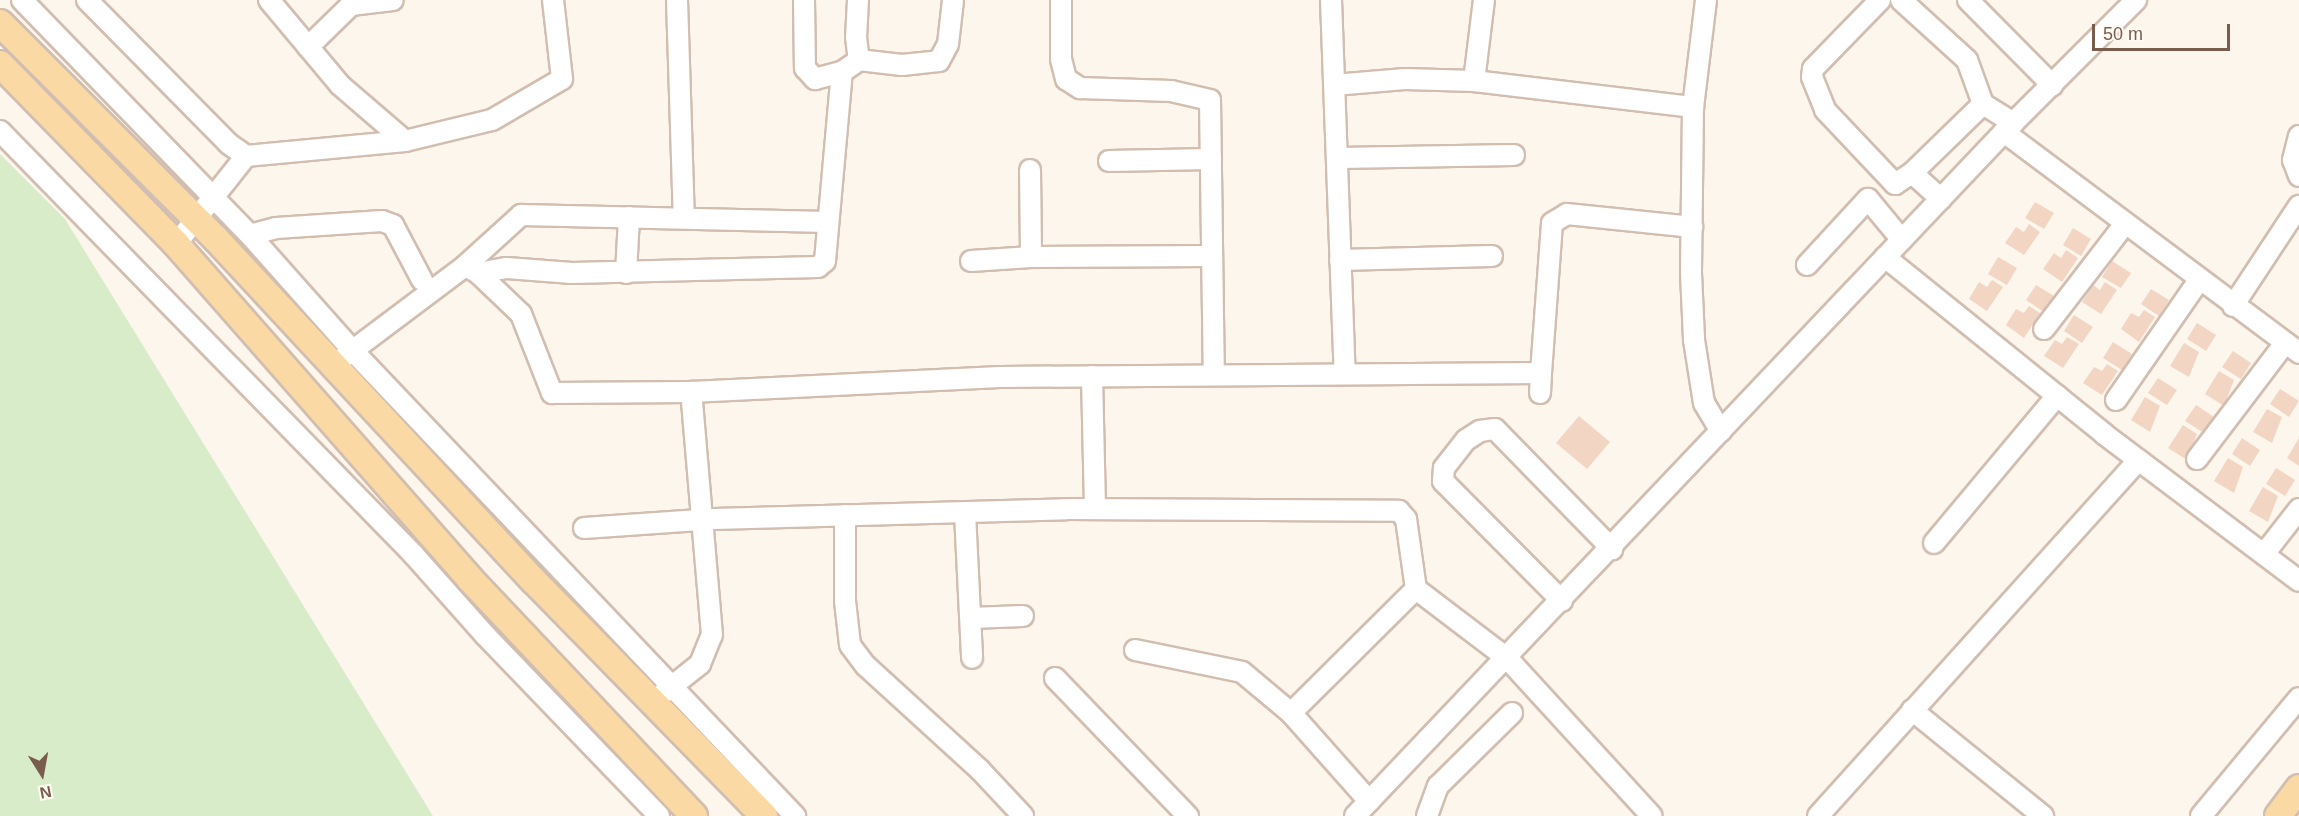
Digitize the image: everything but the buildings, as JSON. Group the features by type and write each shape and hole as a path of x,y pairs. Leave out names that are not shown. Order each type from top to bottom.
{"main road":[{"path":"0,23 196,219 343,358 661,695 764,816"},
{"path":"0,64 176,244 470,579 694,816"},
{"path":"2278,816 2299,788"}],"street":[{"path":"22,0 250,235 343,358 472,269 521,215 828,222"},
{"path":"87,0 229,144 246,156 405,141 492,120 562,79 553,0"},
{"path":"269,0 340,85 405,141"},
{"path":"308,47 351,3 393,0"},
{"path":"677,0 684,218"},
{"path":"804,0 805,68 815,79 842,72 859,60 902,65 939,61 948,44 953,0"},
{"path":"858,0 859,60"},
{"path":"1061,0 1061,59 1066,79 1080,88 1171,91 1210,100 1214,374"},
{"path":"1331,0 1339,158 1340,260 1345,373"},
{"path":"1474,81 1484,0"},
{"path":"1706,0 1693,107 1692,227 1696,350 1704,403 1721,431"},
{"path":"1880,0 1814,69 1812,77 1825,110 1894,184 1912,173 1983,104"},
{"path":"1901,0 1967,60 1983,104 2009,128 2124,225 2292,348 2197,459"},
{"path":"1968,0 2052,85"},
{"path":"1355,816 1562,601 1885,257 2136,0"},
{"path":"472,269 507,268 626,273 818,267 825,261 842,72"},
{"path":"1334,85 1405,79 1474,81 1693,107"},
{"path":"1807,96 1871,172 1868,199 1807,265"},
{"path":"0,131 453,597 659,816"},
{"path":"2299,136 2293,160 2299,176"},
{"path":"1339,158 1514,155"},
{"path":"176,244 246,156"},
{"path":"1109,161 1211,159"},
{"path":"1030,170 1031,257"},
{"path":"1912,173 1941,199"},
{"path":"1868,199 1902,240"},
{"path":"2233,306 2299,206"},
{"path":"1540,393 1552,223 1567,214 1692,227"},
{"path":"626,273 629,217"},
{"path":"250,235 276,228 382,221 393,225 422,280"},
{"path":"2044,329 2124,225"},
{"path":"971,261 1031,257 1212,256"},
{"path":"1340,260 1492,256"},
{"path":"1885,257 2057,396 2299,581"},
{"path":"472,269 521,314 552,393 691,392 1092,376 1541,373"},
{"path":"2116,400 2199,280"},
{"path":"1092,376 1095,509"},
{"path":"691,392 712,635 700,664 661,695 795,816"},
{"path":"1934,543 2057,396"},
{"path":"1562,601 1443,481 1444,468 1466,440 1480,431 1495,429 1611,549"},
{"path":"1818,816 2139,460"},
{"path":"584,528 701,520 1095,509 1399,510 1406,519 1416,589 1507,657 1652,816"},
{"path":"2264,554 2299,509"},
{"path":"965,513 972,658"},
{"path":"845,515 845,601 850,645 865,665 980,770 1023,816"},
{"path":"453,597 470,579"},
{"path":"1291,713 1416,589"},
{"path":"971,618 1023,616"},
{"path":"1135,650 1242,672 1291,713 1369,801"},
{"path":"1056,678 1188,816"},
{"path":"2201,816 2299,698"},
{"path":"1912,710 2043,816"},
{"path":"1427,816 1438,786 1512,713"},
{"path":"636,792 654,774"}],"green space":[{"path":"0,154 65,219 433,816 0,816"}]}
